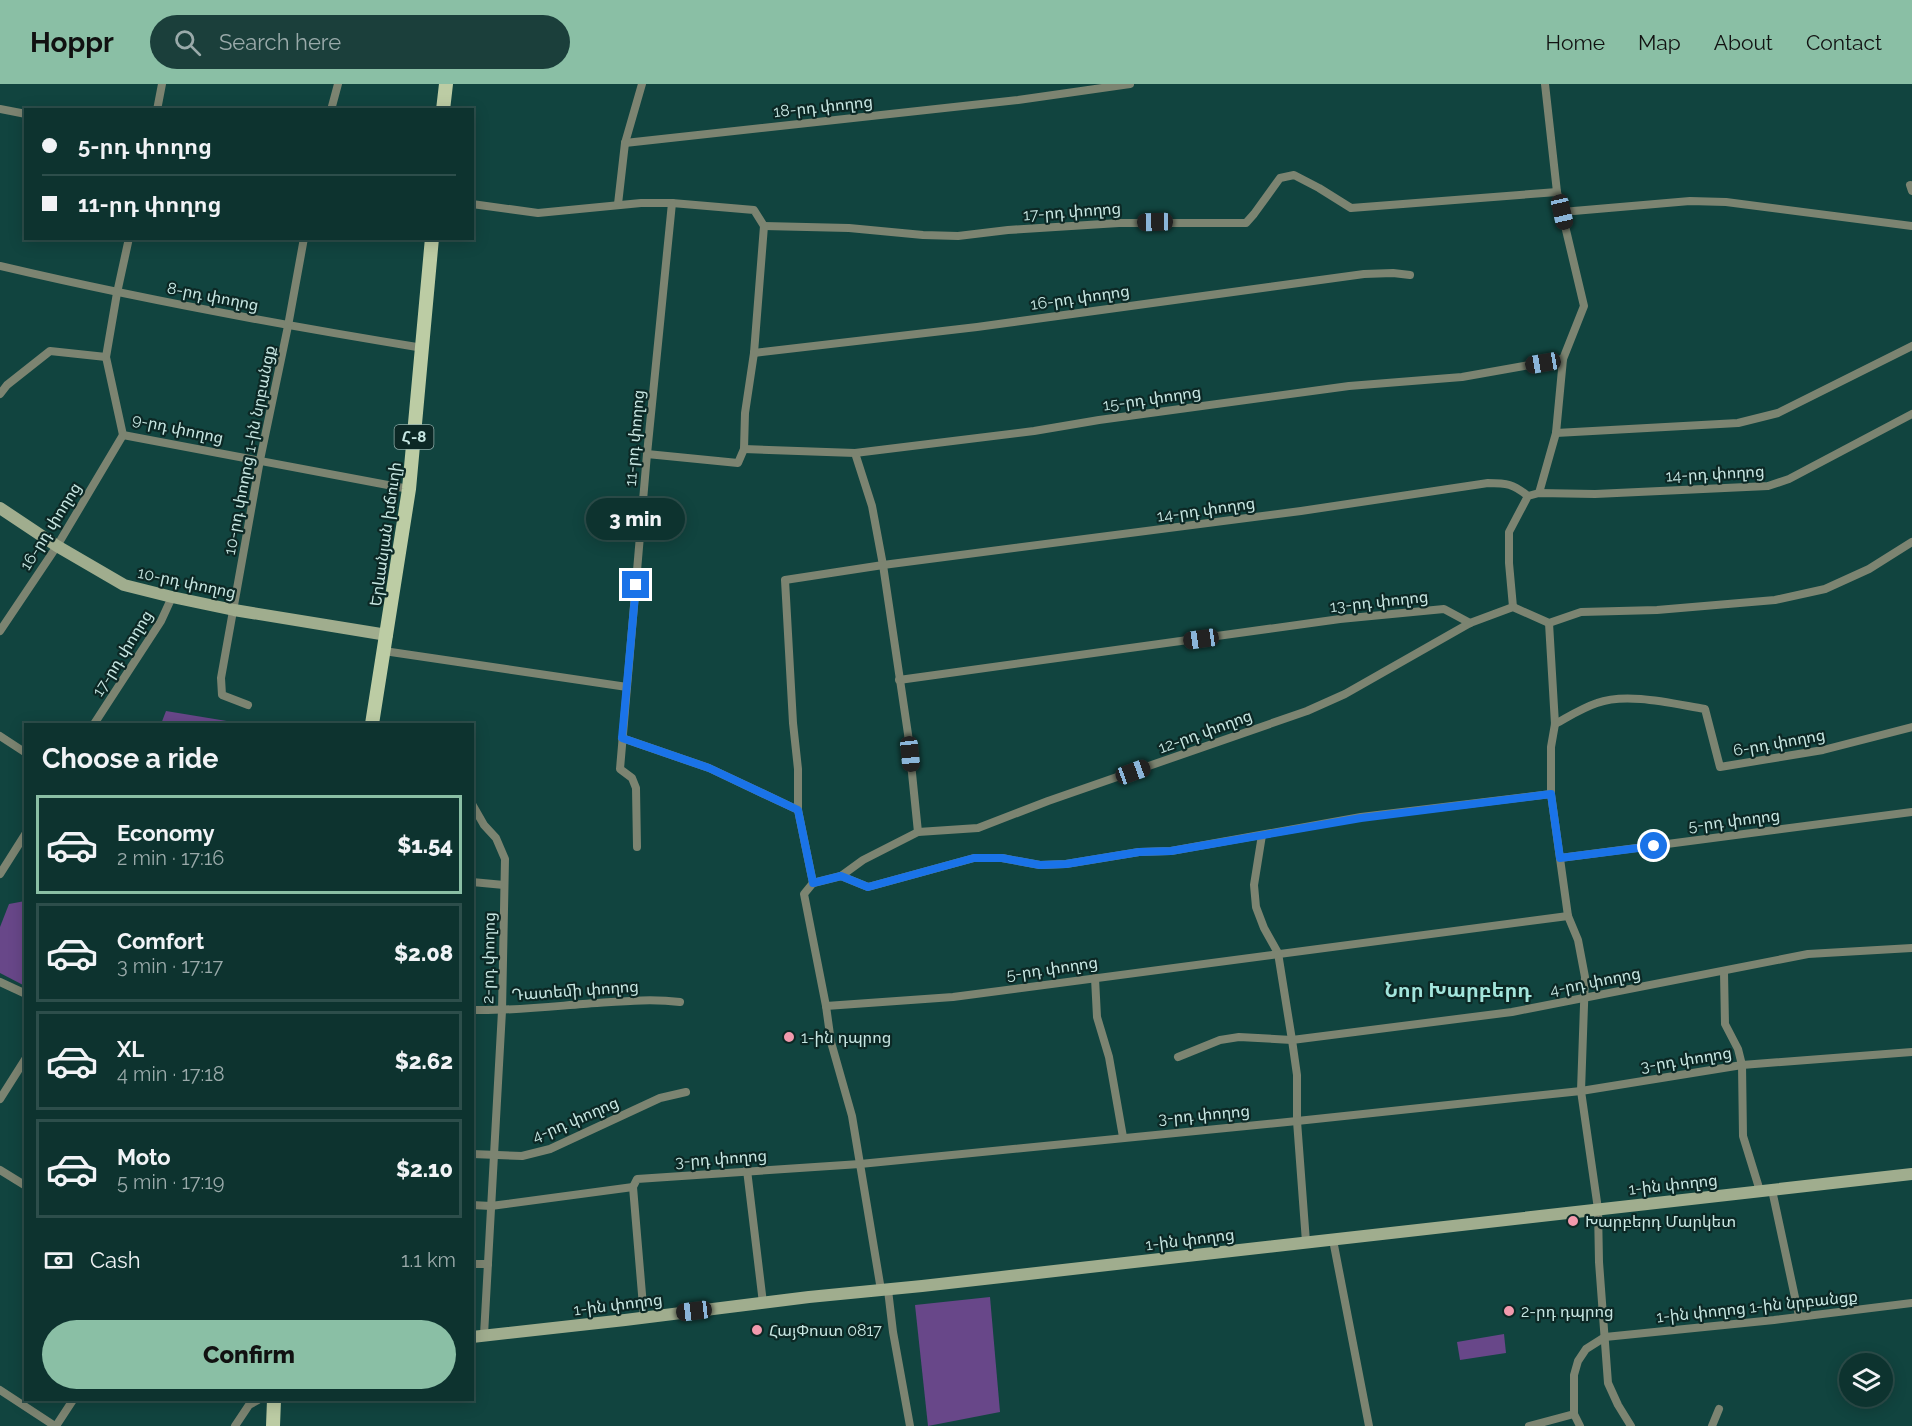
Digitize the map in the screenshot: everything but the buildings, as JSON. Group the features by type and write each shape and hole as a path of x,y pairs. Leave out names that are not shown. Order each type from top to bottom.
{"main road":[{"path":"443,108 446,84"},
{"name":"Երևանյան խճուղի","path":"372,723 409,489 432,240"},
{"name":"10-րդ փողոց","path":"0,508 57,546 124,585 234,610 387,635"},
{"name":"1-ին փողոց","path":"478,1336 1912,1174"},
{"path":"273,1426 274,1401"}],"street":[{"path":"157,108 162,84"},
{"path":"332,108 338,84"},
{"path":"618,204 625,143 642,84"},
{"name":"18-րդ փողոց","path":"625,143 1017,100 1130,84"},
{"path":"1539,493 1556,433 1563,359 1584,306 1557,192 1545,84"},
{"path":"0,109 24,114"},
{"name":"17-րդ փողոց","path":"764,226 849,228 958,236 1008,230 1119,223 1246,223 1280,178 1294,175 1351,208 1557,192"},
{"path":"1562,212 1690,201 1726,202 1912,226"},
{"path":"474,204 538,213 618,204 672,203 754,210 764,226 754,353 745,412 744,449 738,463 647,454"},
{"name":"11-րդ փողոց","path":"637,847 636,788 632,778 620,769 647,454 672,203"},
{"path":"0,394 7,385 50,351 106,357 129,240"},
{"name":"10-րդ փողոց 1-ին նրբանցք","path":"248,705 222,695 222,670 260,460 304,240"},
{"name":"8-րդ փողոց","path":"0,266 117,293 288,326 423,348"},
{"name":"16-րդ փողոց","path":"754,353 976,327 1364,274 1410,275"},
{"path":"1556,433 1738,423 1778,412 1912,346"},
{"name":"9-րդ փողոց","path":"106,357 123,435 409,489"},
{"name":"15-րդ փողոց","path":"744,449 855,453 1034,431 1349,386 1462,377 1563,359"},
{"name":"14-րդ փողոց","path":"798,810 798,769 793,723 785,580 1488,483 1506,483 1516,486 1528,496 1539,493 1595,494 1768,486 1789,479 1912,414"},
{"name":"16-րդ փողոց","path":"0,631 57,546 123,435"},
{"path":"855,453 872,506 884,565 908,734 918,832"},
{"path":"1513,607 1509,532 1528,496"},
{"path":"1470,623 1513,607 1549,622 1581,612 1657,610 1775,600 1825,589 1869,569 1912,542"},
{"name":"17-րդ փողոց","path":"95,723 161,621 172,597"},
{"name":"13-րդ փողոց","path":"899,680 1352,618 1444,609 1470,623"},
{"path":"1549,622 1555,724 1551,747 1551,794 1568,916 1578,940 1585,977 1581,1091 1598,1209 1599,1262 1608,1383 1631,1426"},
{"name":"12-րդ փողոց","path":"841,876 863,860 918,832 978,828 1306,711 1345,694 1470,623"},
{"path":"384,651 627,687"},
{"name":"6-րդ փողոց","path":"1555,724 1598,703 1613,699 1649,701 1706,709 1720,767 1823,750 1912,727"},
{"path":"0,736 24,752"},
{"path":"622,738 709,768 798,810 813,883"},
{"path":"910,1426 852,1116 831,1042 804,894 813,883 841,876 868,887 974,858 1002,858 1040,865 1066,864 1139,852 1171,851 1361,818 1551,794"},
{"name":"2-րդ փողոց","path":"474,808 484,825 496,838 505,859 502,1011 495,1156 488,1264 478,1336"},
{"name":"5-րդ փողոց","path":"1560,858 1912,812"},
{"path":"1262,835 1254,885 1256,907 1263,928 1278,953 1292,1040 1297,1075 1297,1121 1306,1242"},
{"path":"0,874 24,836"},
{"path":"474,882 504,885"},
{"name":"5-րդ փողոց","path":"826,1006 953,997 1568,916"},
{"name":"4-րդ փողոց","path":"1178,1057 1220,1040 1239,1037 1292,1040 1512,1012 1808,954 1912,948"},
{"path":"1724,972 1725,1024 1738,1049 1742,1065 1743,1136 1766,1190 1799,1316"},
{"path":"1095,978 1097,1017 1109,1057 1123,1137"},
{"path":"0,982 24,993"},
{"name":"Դատեմի փողոց","path":"474,1010 502,1011 614,1001 680,1002"},
{"name":"3-րդ փողոց","path":"633,1187 638,1179 860,1164 1297,1121 1581,1091 1742,1065 1912,1052"},
{"path":"0,1099 24,1062"},
{"name":"4-րդ փողոց","path":"474,1154 522,1156 550,1149 660,1098 686,1092"},
{"path":"0,1170 24,1185"},
{"path":"747,1170 763,1303"},
{"path":"474,1205 491,1206 633,1187 644,1318"},
{"path":"1333,1240 1368,1426"},
{"path":"474,1264 488,1264"},
{"name":"1-ին փողոց 1-ին նրբանցք","path":"1605,1337 1912,1303"},
{"path":"1580,1426 1574,1414 1574,1375 1578,1361 1586,1349 1605,1337"},
{"path":"0,1390 56,1426 72,1401"},
{"path":"234,1426 249,1405 256,1401"},
{"path":"1712,1426 1719,1409"},
{"path":"1529,1426 1574,1414"}],"shaded area":[{"path":"166,711 239,723 161,723"},
{"path":"24,901 24,985 0,973 0,927 9,904"},
{"path":"990,1297 1000,1412 928,1426 915,1305"},
{"path":"1504,1334 1506,1353 1460,1360 1457,1342"}],"place":[{"name":"1-ին դպրոց","path":"789,1037"},
{"name":"Խարբերդ Մարկետ","path":"1573,1221"},
{"name":"2-րդ դպրոց","path":"1509,1311"},
{"name":"ՀայՓոստ 0817","path":"757,1330"}],"district":[{"name":"Նոր Խարբերդ","path":"1458,990"}],"route":[{"path":"636,585 622,738 709,768 798,810 813,883 841,876 868,887 974,858 1002,858 1040,865 1066,864 1139,852 1171,851 1361,818 1551,794 1560,858 1654,846"}]}
